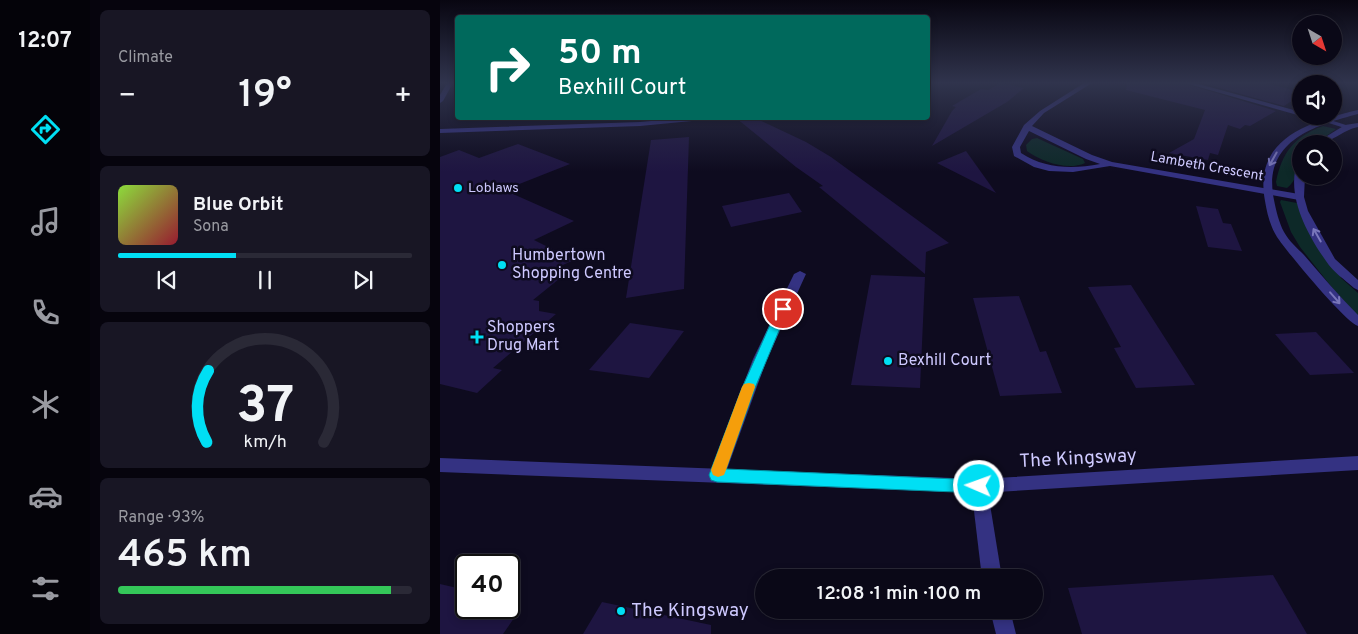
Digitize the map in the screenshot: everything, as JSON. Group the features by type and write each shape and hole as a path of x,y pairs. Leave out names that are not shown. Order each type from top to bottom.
{"street":[{"name":"Lambeth Crescent","path":"1043,113 1027,127 1016,147 1017,154 1032,164 1047,168 1081,170 1110,164"},
{"path":"1342,116 1356,113"},
{"path":"440,131 640,124 681,120"},
{"path":"1313,125 1281,144 1268,169 1266,191 1279,233 1358,322"},
{"path":"1341,125 1348,127"},
{"path":"1334,135 1348,127 1358,125"},
{"name":"Lambeth Crescent","path":"1027,127 1089,157 1110,164 1299,197"},
{"path":"1300,185 1299,197 1303,211 1332,261 1358,286"},
{"path":"717,475 760,359 800,274"},
{"name":"The Kingsway","path":"440,465 979,486 1358,463"},
{"path":"979,486 990,569"},
{"path":"1002,619 1006,634"}],"green space":[{"path":"1323,126 1336,129 1328,135 1304,135"},
{"path":"1037,138 1083,159 1085,163 1063,166 1040,159 1027,151 1026,145 1032,139"},
{"path":"1291,147 1292,183 1287,188 1277,186 1276,182 1282,162"},
{"path":"1281,200 1297,203 1304,218 1339,270 1341,278 1358,293 1358,316 1334,290 1300,247 1291,232 1280,202"}],"building":[{"path":"951,113 989,113 932,146"},
{"path":"1204,113 1273,113 1250,126 1245,125 1240,129 1228,125 1218,155 1210,153 1208,160 1169,153 1194,139"},
{"path":"738,120 759,120 806,142 831,157 949,243 926,252 925,274 819,187 823,186 796,167"},
{"path":"689,137 684,289 626,298 651,140"},
{"name":"Humbertown Shopping Centre","path":"518,144 570,164 504,190 574,221 534,240 574,260 554,269 564,275 533,300 539,301 539,311 556,314 493,368 502,370 477,393 440,384 440,157 459,150 479,158"},
{"path":"966,151 996,193 937,163"},
{"path":"789,193 802,212 731,227 722,206"},
{"path":"1196,206 1218,209 1223,223 1231,224 1242,251 1208,247"},
{"path":"871,275 925,277 920,388 851,385"},
{"path":"1131,285 1195,385 1136,388 1114,348 1121,347 1088,287"},
{"path":"1019,296 1040,352 1046,351 1062,393 1000,396 973,298"},
{"path":"630,323 684,331 649,378 589,370"},
{"path":"1316,332 1354,373 1310,375 1275,334"},
{"path":"1273,575 1307,634 1082,634 1068,588"},
{"path":"440,584 455,587 455,619 513,619 503,634 440,634"},
{"path":"602,602 711,625 711,634 583,634"}],"slow traffic":[{"path":"718,470 749,387"}],"place":[{"name":"Loblaws","path":"458,188"},
{"name":"Humbertown Shopping Centre","path":"502,265"},
{"name":"Shoppers Drug Mart","path":"477,337"},
{"name":"Bexhill Court","path":"888,361"},
{"name":"The Kingsway","path":"621,611"}],"route":[{"path":"783,309 760,359 717,475 979,486"}]}
